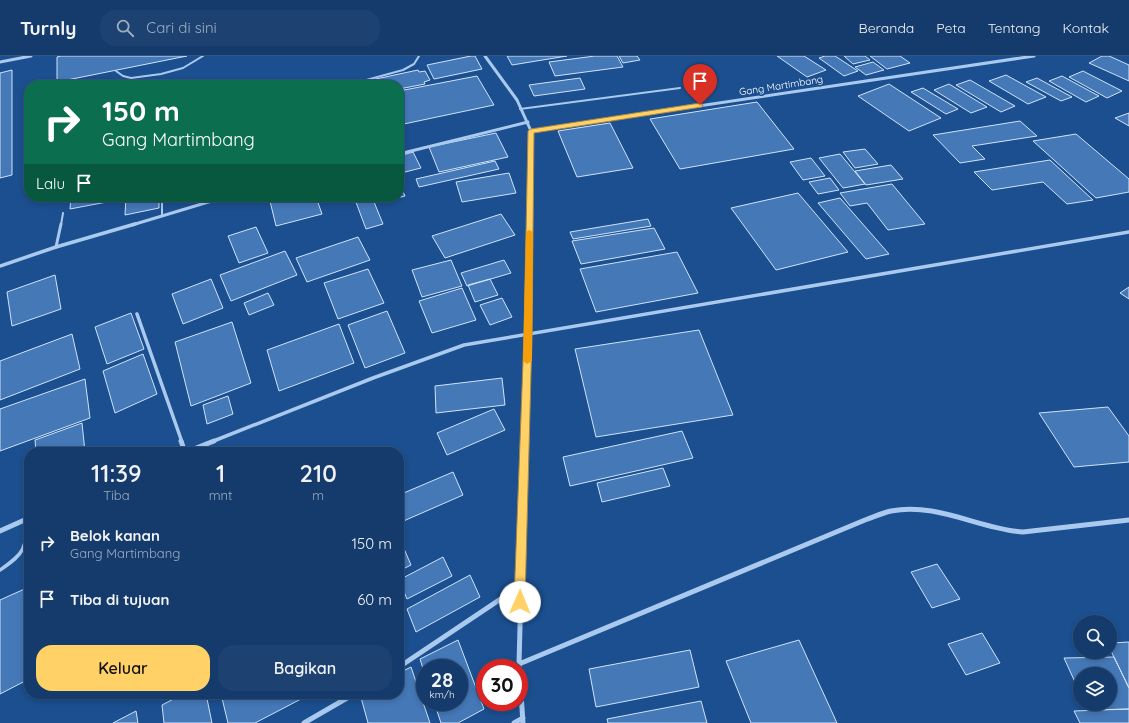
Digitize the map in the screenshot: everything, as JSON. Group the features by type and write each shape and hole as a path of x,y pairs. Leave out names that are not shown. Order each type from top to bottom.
{"street":[{"path":"0,62 31,56"},
{"path":"486,56 510,90 528,122 531,131 528,335 519,659"},
{"name":"Gang Martimbang","path":"531,131 1034,56"},
{"path":"404,153 528,122"},
{"path":"0,266 56,247 208,202"},
{"path":"199,447 374,378 464,345 1129,232"},
{"path":"137,314 184,447"},
{"path":"528,660 865,520 892,511 928,511 1010,531 1023,532 1129,520"},
{"path":"0,531 24,521"},
{"path":"404,664 520,586"},
{"path":"304,723 345,699"},
{"path":"514,723 523,720"}],"lane":[{"path":"116,71 124,76 135,77 178,71 194,63 203,56"},
{"path":"366,80 403,70 414,64 419,56"},
{"path":"520,109 680,88"},
{"path":"162,202 162,215"},
{"path":"56,247 63,213"},
{"path":"0,570 14,561 23,552 24,549"}],"building":[{"path":"187,56 67,80 57,80 57,57"},
{"path":"475,56 482,69 434,79 427,65"},
{"path":"507,56 567,56 512,65"},
{"path":"595,56 617,56 623,67 555,76 549,62"},
{"path":"619,56 637,56 640,60 623,63"},
{"path":"777,56 804,56 826,70 807,77"},
{"path":"825,56 835,56 858,71 844,76 819,58"},
{"path":"844,56 865,56 870,60 853,64"},
{"path":"870,56 900,56 910,63 887,69"},
{"path":"1102,56 1109,56 1129,65 1129,81 1089,63"},
{"path":"873,62 884,70 866,75 855,67"},
{"path":"12,70 12,175 0,178 0,73"},
{"path":"418,70 419,72 425,71 430,80 424,82 425,84 404,88 404,80 371,80"},
{"path":"1083,71 1122,91 1107,98 1069,77"},
{"path":"1006,75 1046,97 1028,104 989,81"},
{"path":"477,76 494,105 404,124 404,90"},
{"path":"1062,76 1099,96 1086,102 1049,81"},
{"path":"580,78 585,89 534,96 529,85"},
{"path":"1037,78 1072,97 1061,101 1026,82"},
{"path":"970,80 1015,106 1001,112 956,85"},
{"path":"889,84 941,118 909,131 858,96"},
{"path":"949,84 987,107 971,113 934,90"},
{"path":"923,88 958,109 946,114 911,92"},
{"path":"757,102 794,149 680,169 650,119"},
{"path":"1129,113 1129,126 1115,118"},
{"path":"1020,121 1037,136 972,146 985,159 960,163 933,135"},
{"path":"610,123 633,168 577,177 558,131"},
{"path":"496,133 508,157 439,172 429,147"},
{"path":"1076,134 1129,179 1129,192 1096,198 1033,141"},
{"path":"865,149 878,164 855,168 843,152"},
{"path":"413,152 421,168 404,172 404,155"},
{"path":"840,154 865,184 843,188 819,158"},
{"path":"811,158 825,176 803,180 790,162"},
{"path":"1050,160 1093,200 1067,204 1043,182 992,190 974,172"},
{"path":"495,161 499,169 419,187 416,179"},
{"path":"891,165 903,179 866,185 855,171"},
{"path":"509,173 516,193 462,202 456,182"},
{"path":"830,178 839,190 818,194 809,182"},
{"path":"892,184 925,224 888,230 867,203 850,206 840,193"},
{"path":"798,193 848,252 776,270 731,208"},
{"path":"840,198 889,254 866,259 818,203"},
{"path":"71,202 107,202 70,209"},
{"path":"126,202 159,202 159,208 125,215"},
{"path":"270,202 318,202 322,214 276,226"},
{"path":"356,202 374,202 383,224 366,229"},
{"path":"501,214 515,235 445,258 432,236"},
{"path":"648,219 651,226 573,239 570,232"},
{"path":"256,227 268,253 239,263 228,236"},
{"path":"654,228 665,249 581,264 572,241"},
{"path":"358,237 370,260 307,282 296,258"},
{"path":"285,251 297,275 231,301 220,275"},
{"path":"677,252 698,293 596,312 580,269"},
{"path":"451,260 462,286 422,297 412,270"},
{"path":"504,260 511,273 467,286 461,273"},
{"path":"368,269 384,303 338,319 324,283"},
{"path":"55,275 61,309 12,326 7,292"},
{"path":"211,279 223,308 183,324 172,294"},
{"path":"490,279 498,295 475,302 468,285"},
{"path":"1129,287 1129,299 1120,293"},
{"path":"462,288 476,320 432,333 419,301"},
{"path":"268,293 274,305 249,315 244,303"},
{"path":"502,298 512,317 490,325 480,305"},
{"path":"387,311 405,353 365,368 348,325"},
{"path":"131,313 144,349 107,364 95,327"},
{"path":"232,322 251,383 191,406 175,342"},
{"path":"339,324 354,363 279,391 267,350"},
{"path":"699,330 733,415 596,437 575,349"},
{"path":"72,334 80,369 0,400 0,361"},
{"path":"143,354 157,394 115,413 103,371"},
{"path":"502,378 505,405 436,413 435,386"},
{"path":"85,379 90,418 0,451 0,409"},
{"path":"228,396 233,414 207,424 203,405"},
{"path":"1108,407 1129,436 1129,462 1074,467 1039,413"},
{"path":"494,409 505,430 447,455 437,433"},
{"path":"82,423 84,447 36,447 35,440"},
{"path":"682,431 693,458 570,486 563,457"},
{"path":"663,468 670,486 602,502 597,483"},
{"path":"453,472 463,495 404,521 404,493"},
{"path":"404,549 411,565 404,568"},
{"path":"443,557 452,576 407,599 404,592 404,577"},
{"path":"937,564 960,599 932,608 911,572"},
{"path":"470,575 480,597 416,632 407,609"},
{"path":"24,589 24,682 0,694 0,600"},
{"path":"982,633 1000,663 966,675 948,644"},
{"path":"458,640 465,659 420,659"},
{"path":"799,640 837,723 751,723 726,661"},
{"path":"1129,642 1129,688 1115,659 1117,659 1117,643"},
{"path":"690,650 699,687 596,707 589,669"},
{"path":"1064,658 1115,659 1129,688 1129,709 1117,709 1117,667 1073,667 1073,678"},
{"path":"411,667 416,682 416,711 426,711 430,723 368,723 361,699 404,699 404,670"},
{"path":"468,667 476,688 476,711 480,711 458,723 441,723 437,711 468,711"},
{"path":"173,699 207,699 212,723 164,723 162,705"},
{"path":"222,699 301,699 255,723 228,723"},
{"path":"701,701 707,723 608,723 607,719"},
{"path":"1117,709 1129,709 1129,723 1080,723 1074,711 1117,711"},
{"path":"136,711 138,723 113,723"}],"slow traffic":[{"path":"527,361 529,232"}],"route":[{"path":"520,602 528,335 531,131 700,105"}]}
